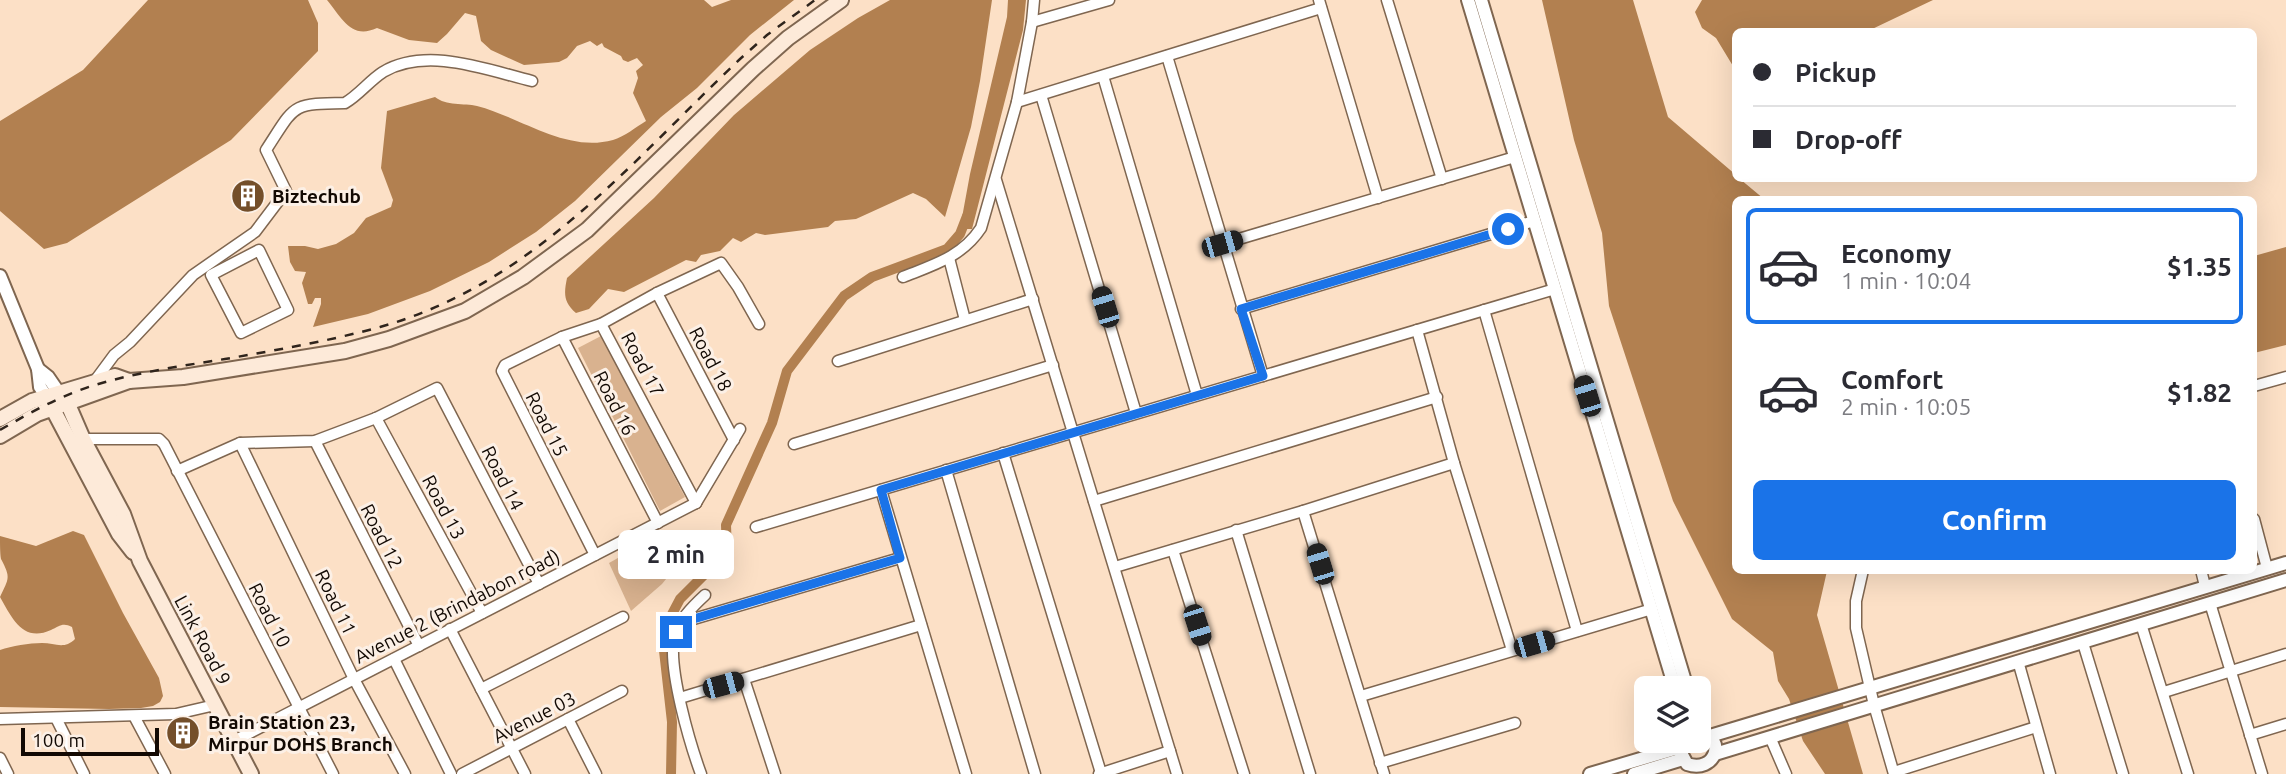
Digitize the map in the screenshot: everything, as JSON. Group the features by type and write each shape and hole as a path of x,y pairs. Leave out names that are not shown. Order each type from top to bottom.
{"main road":[{"path":"0,419 32,401 56,400 129,381 183,377 345,351 389,339 465,310 523,277 587,230 753,69 788,38 841,0"},
{"path":"0,436 56,400 93,382 115,376 129,381"},
{"name":"Link Road 9","path":"56,400 83,439 123,514 140,561 251,774"},
{"name":"Link Road 9","path":"56,400 119,534 140,561"}],"street":[{"path":"902,277 949,258 966,246 981,228 1017,102 1034,0"},
{"path":"1032,22 1110,0"},
{"path":"1387,0 1442,179"},
{"path":"1468,0 1672,676"},
{"path":"1481,0 1683,676"},
{"path":"1017,102 1167,56 1320,4 1378,198"},
{"path":"1167,56 1263,376"},
{"path":"93,382 114,355 130,342 183,285 255,232 286,191 267,150 292,111 320,102 345,103 381,73 410,63 429,61 461,64 532,81"},
{"path":"1102,76 1197,395"},
{"path":"1041,95 1136,414"},
{"path":"1222,244 1515,157"},
{"path":"996,180 1177,774"},
{"path":"1241,309 1534,221"},
{"path":"259,250 288,310 241,334 211,275 234,263 259,250"},
{"path":"227,251 234,263"},
{"path":"949,258 965,320"},
{"name":"Road 17","path":"696,503 601,324 657,293 721,263 738,286 759,324"},
{"path":"1,281 38,369 40,387 56,400"},
{"path":"756,527 1555,289"},
{"name":"Road 18","path":"657,293 734,440"},
{"path":"838,360 1033,299"},
{"path":"1484,310 1577,631"},
{"path":"562,337 601,324"},
{"path":"1417,330 1454,463 1512,650"},
{"name":"Road 16","path":"562,337 658,523"},
{"name":"Road 15","path":"562,337 505,365 502,372 595,555"},
{"path":"794,444 1053,365"},
{"path":"2257,385 2286,377"},
{"name":"Road 14","path":"376,418 437,388 539,584"},
{"path":"1094,501 1437,397"},
{"path":"177,471 240,443 315,441 376,418"},
{"name":"Road 13","path":"376,418 482,613"},
{"path":"696,503 740,429"},
{"name":"Road 10","path":"83,439 159,439 333,774"},
{"name":"Road 12","path":"315,441 419,646"},
{"name":"Road 11","path":"240,443 354,679 405,774"},
{"path":"1003,453 1100,774 1170,751"},
{"path":"1115,567 1454,463"},
{"path":"946,470 1035,774"},
{"path":"881,490 967,774"},
{"name":"Avenue 2 (Brindabon road)","path":"234,741 696,503"},
{"path":"1303,511 1384,774"},
{"path":"1236,530 1310,774"},
{"path":"2257,530 2267,568"},
{"path":"1173,550 1244,774"},
{"path":"680,623 900,558"},
{"path":"2257,571 2286,562"},
{"path":"1862,574 1856,601 1856,628 1871,706 1894,773 2036,727"},
{"path":"2201,574 2205,586"},
{"path":"1711,730 1765,720 2246,574"},
{"path":"1684,753 1692,766 1707,767 1770,737 2286,580"},
{"path":"701,774 691,746 680,698 673,641 680,623 705,595"},
{"path":"2210,603 2262,774"},
{"path":"1361,696 1652,609"},
{"path":"481,689 623,617"},
{"path":"2141,624 2188,774"},
{"path":"680,698 921,625"},
{"path":"450,629 525,774"},
{"path":"2083,643 2123,774"},
{"path":"2164,692 2286,654"},
{"path":"394,659 451,774"},
{"path":"2018,662 2050,774"},
{"path":"744,679 775,774"},
{"name":"Avenue 03","path":"462,774 622,691"},
{"path":"0,719 176,714 215,705"},
{"path":"134,716 164,774"},
{"path":"55,718 84,774"},
{"path":"568,719 596,774"},
{"path":"1380,763 1515,723"},
{"path":"2250,735 2286,724"},
{"path":"1770,737 1786,774"},
{"path":"1707,767 1715,744 1711,740"},
{"path":"1590,774 1667,753"},
{"path":"1634,774 1674,753"},
{"path":"0,758 8,774"}],"shaded area":[{"path":"148,0 308,0 318,23 318,51 231,140 67,243 44,249 0,211 0,121 83,70"},
{"path":"327,0 704,0 712,7 731,0 794,0 750,35 575,201 536,232 489,262 430,291 368,314 313,327 321,298 315,298 312,304 308,304 302,283 306,272 295,271 290,262 288,246 318,249 336,244 354,233 366,218 391,207 393,200 381,168 387,111 435,97 444,102 493,111 561,138 595,143 617,139 646,121 633,93 638,78 636,71 643,65 637,58 628,62 623,60 602,43 597,46 590,41 577,46 567,58 559,62 524,65 491,50 481,41 476,16 465,13 437,43 409,40 377,28 368,31 354,29"},
{"path":"890,0 992,0 971,127 945,217 926,199 913,193 856,219 835,221 828,227 765,235 756,233 741,242 733,238 720,251 701,255 696,262 686,260 624,292 608,289 589,309 576,313 572,309 566,297 567,278 654,198 734,115 810,50"},
{"path":"1008,0 1026,0 1023,30 972,229 967,229 961,223 1007,17"},
{"path":"1542,0 1633,0 1668,117 1732,172 1732,182 1744,182 1760,196 1732,196 1732,574 1826,574 1817,615 1863,774 1825,774 1803,741 1789,699 1778,681 1773,652 1732,619 1673,501 1609,306 1602,233 1574,140"},
{"path":"1702,0 1933,0 1874,28 1732,28 1732,64 1716,38 1702,28 1695,12"},
{"path":"2286,247 2286,345 2257,352 2257,255"},
{"path":"601,336 685,497 660,511 578,348"},
{"path":"73,531 84,535 159,678 163,696 160,702 153,706 109,709 0,707 0,650 42,643 63,645 75,639 72,627 66,625 33,633 26,631 14,620 0,597 8,578 1,559 0,536 36,546"},
{"path":"659,535 666,543 675,568 662,584 631,611 609,563"}],"waterway":[{"path":"671,774 672,722 662,633 680,599 727,552 726,525 772,423 787,371 844,296 872,277 947,249 960,234 967,216"}],"railway":[{"path":"0,430 47,404 111,380 342,337 380,327 435,307 485,282 532,251 576,216 618,179 740,59 767,35 815,0"}],"place":[{"name":"Biztechub","path":"248,196"},
{"name":"Brain Station 23, Mirpur DOHS Branch","path":"183,733"}],"route":[{"path":"676,632 680,623 900,558 881,490 1263,376 1241,309 1508,229"}]}
